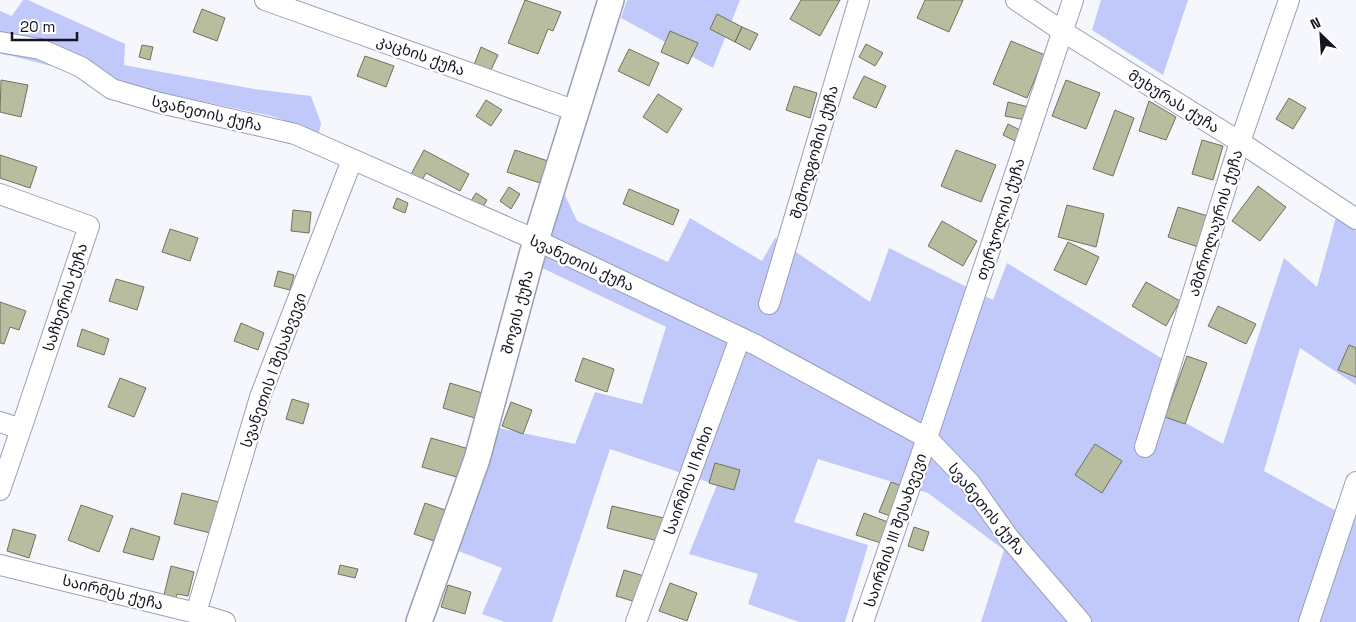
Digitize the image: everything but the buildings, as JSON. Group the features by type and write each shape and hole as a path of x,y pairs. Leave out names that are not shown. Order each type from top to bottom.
{"street":[{"name":"კაცხის ქუჩა","path":"265,0 576,111"},
{"name":"შოვის ქუჩა","path":"419,622 477,459 536,240 611,0"},
{"name":"შემოდგომის ქუჩა","path":"769,304 859,0"},
{"name":"მუხურას ქუჩა","path":"1016,0 1062,31 1240,142 1356,219"},
{"name":"თერჯოლის ქუჩა","path":"927,438 1073,0"},
{"name":"ამბროლაურის ქუჩა","path":"1145,447 1240,142 1289,0"},
{"name":"სვანეთის ქუჩა","path":"0,42 40,49 81,66 112,89 160,103 295,134 536,240 740,338 927,438 970,483 1009,538 1081,622"},
{"name":"სვანეთის I შესახვევი","path":"196,613 260,397 352,160"},
{"name":"საჩხერის ქუჩა","path":"0,194 89,226 21,430"},
{"name":"საირმის II ჩიხი","path":"636,622 740,338"},
{"path":"0,422 21,430 0,490"},
{"name":"საირმის III შესახვევი","path":"863,622 927,438"},
{"path":"1309,622 1356,482"},
{"name":"საირმეს ქუჩა","path":"0,565 196,613 225,622"}],"shaded area":[{"path":"23,0 28,0 125,44 124,65 254,89 311,96 321,123 319,133 272,116 125,85 0,54 0,11 12,16"},
{"path":"627,0 740,0 713,68 621,18"},
{"path":"1101,0 1188,0 1163,75 1092,30"},
{"path":"565,195 577,221 668,262 690,218 762,261 775,238 870,302 889,248 993,300 1007,263 1166,361 1149,402 1223,444 1284,258 1317,287 1336,217 1356,231 1356,385 1300,348 1264,471 1354,521 1356,518 1356,622 981,622 1004,550 928,493 818,459 794,522 868,545 845,622 799,622 748,604 758,574 689,554 717,485 610,449 552,622 505,622 482,614 502,568 456,550 499,428 575,444 595,392 642,404 666,327 540,267 554,203"}]}
